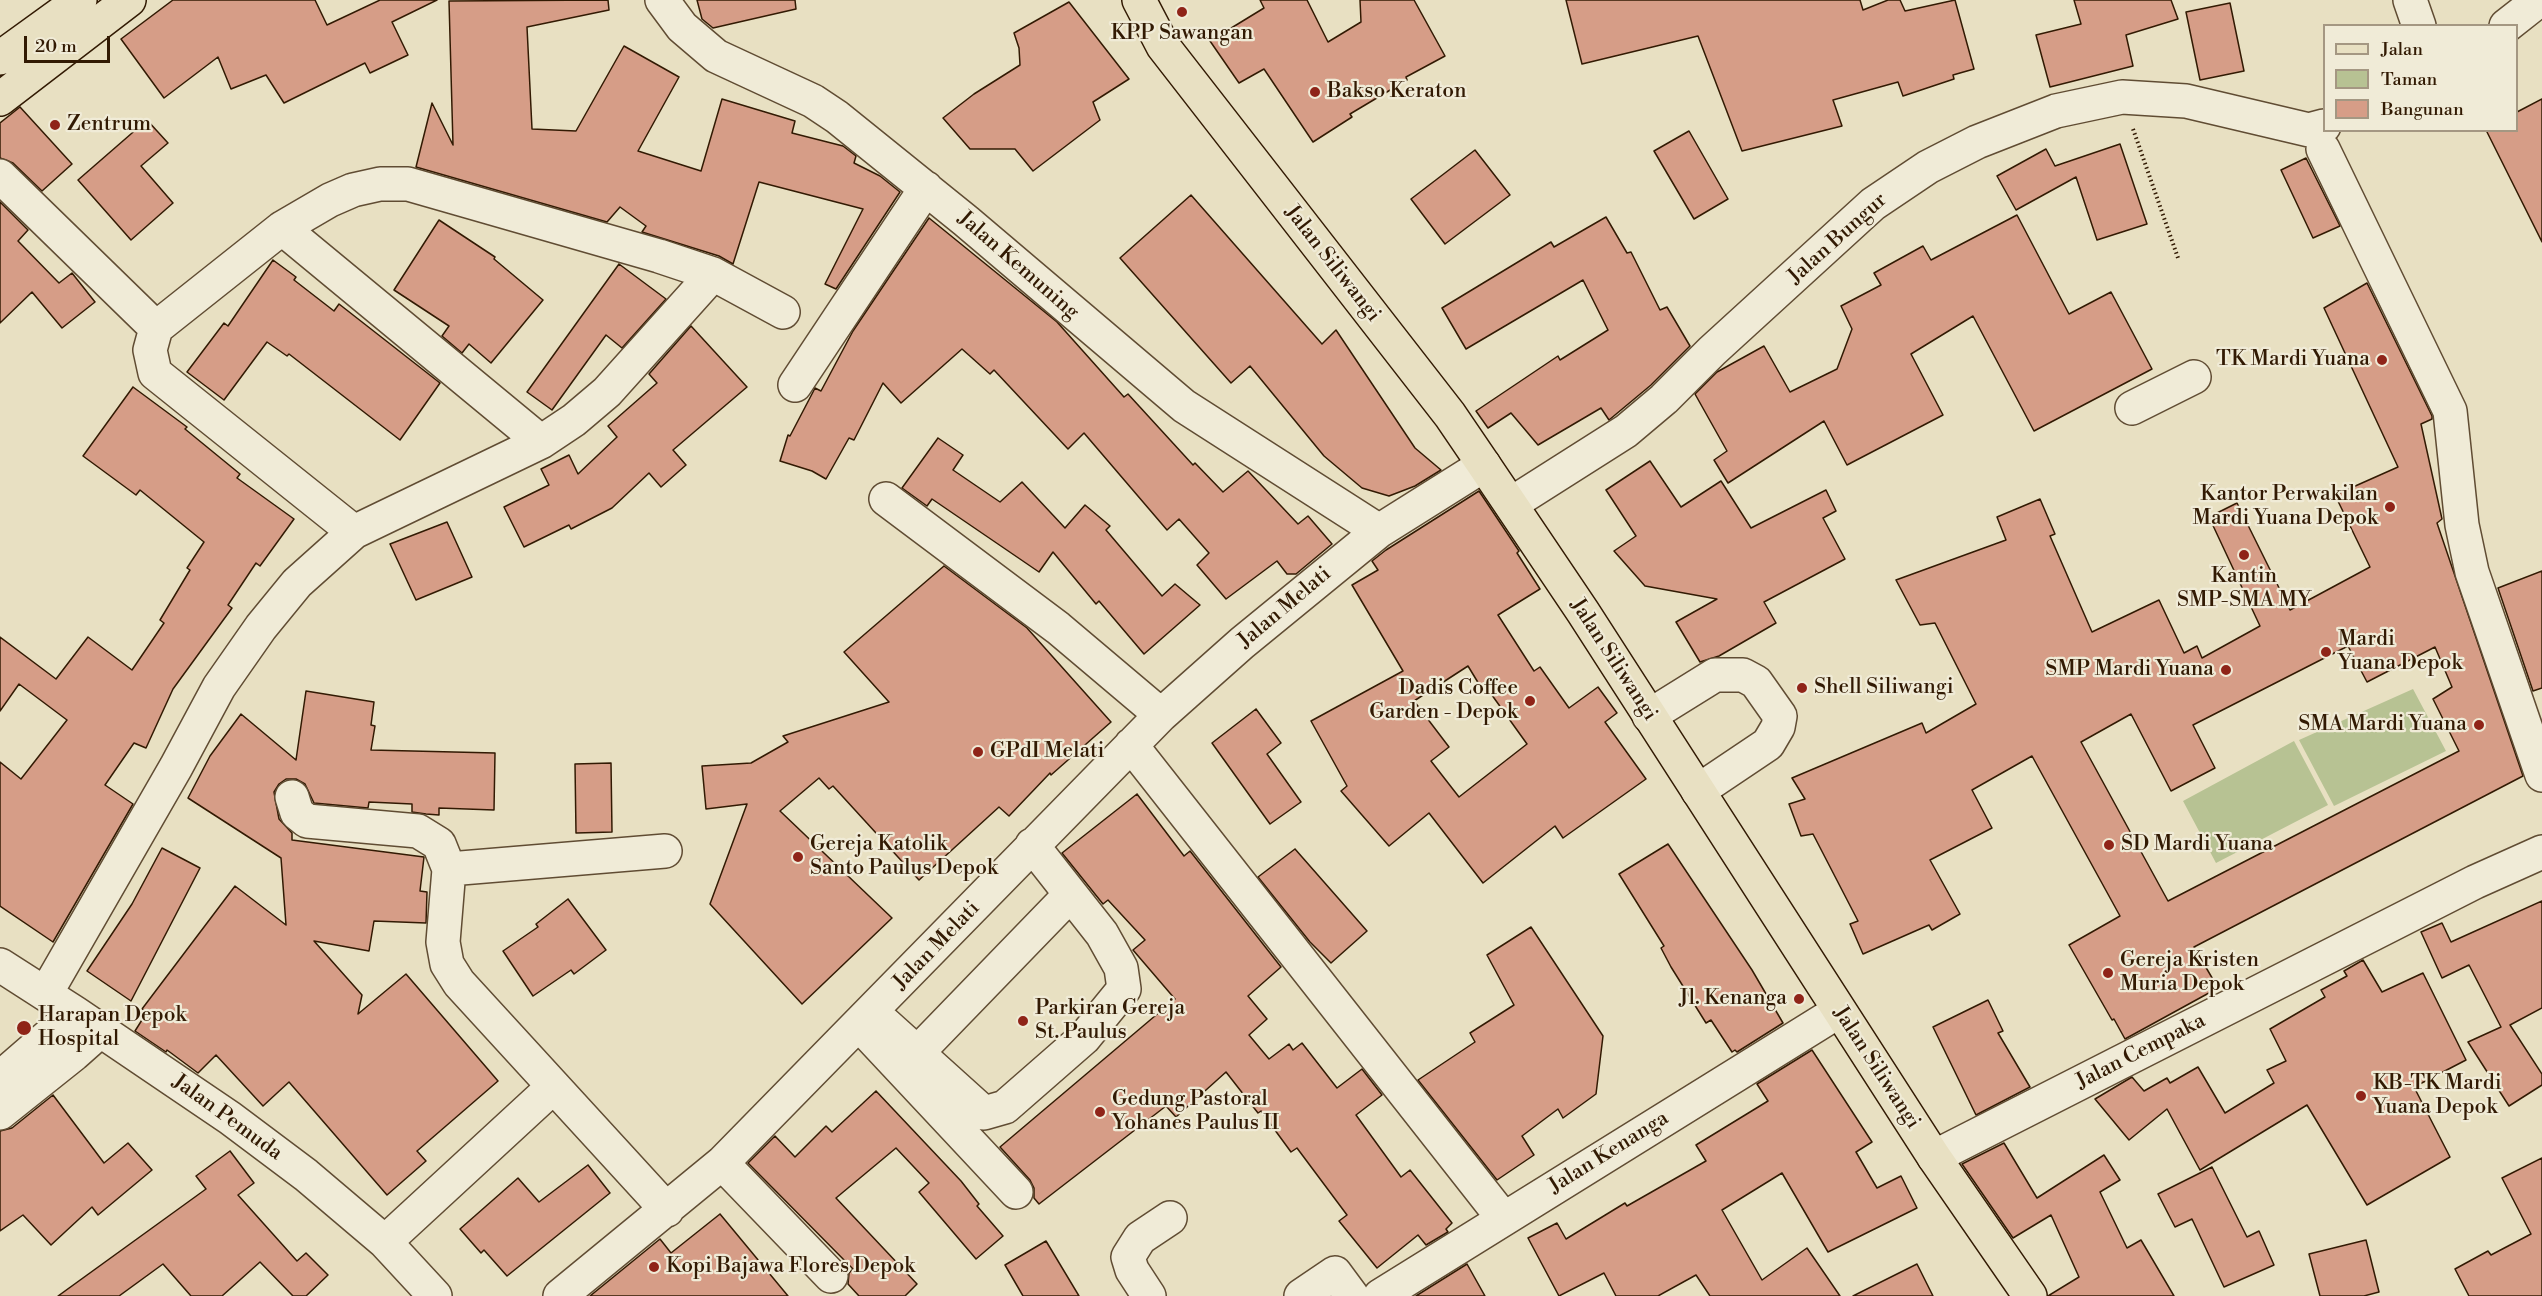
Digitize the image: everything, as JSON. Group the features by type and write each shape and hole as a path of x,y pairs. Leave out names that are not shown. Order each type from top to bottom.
{"main road":[{"path":"0,58 80,0"},
{"path":"0,99 129,0"},
{"name":"Jalan Siliwangi","path":"1116,0 1145,32 1163,46"},
{"name":"Jalan Siliwangi","path":"1139,0 1163,46 1450,415 1511,504 1934,1157 2030,1296"}],"street":[{"name":"Jalan Kemuning","path":"662,0 682,27 716,56 813,101 926,188 1184,406 1379,531"},
{"path":"2410,0 2418,24"},
{"path":"2509,24 2539,0"},
{"name":"Jalan Bungur","path":"1511,504 1626,430 1664,399 1712,351 1873,204 1919,173 2012,127 2056,111 2122,97 2186,101 2308,130 2324,138"},
{"path":"2324,138 2450,411 2462,525 2472,572 2542,775"},
{"path":"0,176 156,328"},
{"path":"354,532 155,373 150,350 156,328 282,228 353,190 380,184 408,184 713,274 783,312"},
{"path":"795,385 926,188"},
{"path":"282,228 541,442"},
{"path":"46,993 176,767 219,687 261,627 297,583 354,532 541,442 574,420 607,392 713,274"},
{"path":"2132,408 2194,377"},
{"name":"Jalan Melati","path":"560,1296 722,1163 1037,852 1131,745 1161,715 1242,643 1379,531 1484,465"},
{"path":"886,499 1058,628 1161,715"},
{"path":"1649,716 1715,675 1743,675 1756,682 1780,716 1779,727 1768,744 1698,791"},
{"path":"1131,745 1503,1218"},
{"path":"292,797 297,813 308,821 402,829 425,834 439,844 449,869 443,942 447,964 459,983 552,1088 667,1210"},
{"path":"449,869 665,851"},
{"path":"866,1019 917,1053 984,1113 1005,1107 1084,1038 1124,989 1121,968 1102,934 1037,852"},
{"name":"Jalan Cempaka","path":"1934,1157 2475,882 2542,852"},
{"path":"917,1053 1070,895"},
{"name":"Jalan Pemuda","path":"0,965 46,993 230,1118 306,1175 385,1242 435,1296"},
{"name":"Jalan Kenanga","path":"1391,1293 1503,1218 1839,1011"},
{"path":"866,1019 1016,1192"},
{"path":"0,1078 88,1021"},
{"path":"0,1113 74,1054 88,1021"},
{"path":"385,1242 552,1088"},
{"path":"722,1163 831,1276"},
{"path":"1149,1296 1132,1270 1128,1257 1140,1238 1170,1218"},
{"path":"1301,1296 1335,1273 1352,1296"}],"path":[{"path":"2122,97 2178,258"}],"green space":[{"path":"2413,689 2446,751 2334,806 2299,740"},
{"path":"2294,741 2328,805 2216,863 2183,801"}],"building":[{"path":"173,0 315,0 327,25 380,0 437,0 392,22 408,55 370,73 365,63 284,103 266,75 231,89 218,57 164,98 121,39"},
{"path":"608,0 609,10 527,27 532,129 576,131 624,46 679,77 638,151 701,171 722,99 795,121 792,133 843,146 856,156 854,163 880,176 900,192 836,289 825,284 863,209 759,182 733,264 719,256 642,232 646,226 620,207 607,222 416,167 432,103 453,145 449,1"},
{"path":"697,0 795,0 796,9 713,28 702,19"},
{"path":"1260,0 1307,0 1328,42 1361,22 1360,0 1414,0 1445,56 1406,77 1407,80 1350,114 1352,117 1313,142 1264,69 1239,83 1210,41 1264,8"},
{"path":"1566,0 1860,0 1863,10 1888,0 1900,0 1905,11 1955,0 1974,69 1953,75 1954,79 1903,96 1898,82 1833,100 1842,126 1742,151 1698,36 1582,64"},
{"path":"2074,0 2171,0 2178,19 2126,35 2133,66 2050,87 2036,35 2081,24"},
{"path":"1069,2 1129,79 1093,102 1100,120 1033,171 1015,149 970,149 943,118 974,94 1020,65 1019,48 1014,33"},
{"path":"2230,3 2244,71 2200,80 2186,12"},
{"path":"2542,99 2542,242 2487,132 2518,132 2518,111"},
{"path":"20,107 72,164 42,191 13,163 0,158 0,123"},
{"path":"147,120 168,143 141,166 173,203 131,240 78,180"},
{"path":"1689,131 1728,199 1694,219 1654,151"},
{"path":"2120,144 2147,224 2097,240 2076,177 2016,210 1997,176 2046,149 2055,166"},
{"path":"1475,150 1510,195 1445,244 1411,199"},
{"path":"2306,158 2340,226 2313,238 2281,170"},
{"path":"1191,195 1322,344 1336,330 1415,448 1441,470 1415,486 1389,496 1362,488 1324,456 1250,366 1231,383 1120,258"},
{"path":"0,202 28,230 18,241 59,283 72,273 95,302 62,328 32,292 0,323"},
{"path":"2017,215 2069,314 2111,292 2152,369 2034,431 1973,316 1911,354 1943,415 1847,465 1824,421 1728,483 1714,460 1727,451 1695,394 1717,372 1764,346 1790,392 1837,369 1852,329 1841,306 1881,285 1874,273 1923,246 1931,260"},
{"path":"1606,217 1627,253 1631,252 1660,310 1667,307 1690,346 1651,385 1609,420 1601,408 1538,445 1511,413 1488,428 1476,411 1558,356 1560,360 1608,330 1583,280 1466,349 1442,308 1551,242 1554,247"},
{"path":"929,218 1057,322 1124,397 1128,394 1193,465 1195,463 1223,492 1248,471 1298,524 1308,516 1332,544 1296,574 1287,574 1277,561 1226,599 1197,565 1209,553 1179,519 1167,530 1084,433 1068,449 994,370 990,374 962,349 901,403 883,383 854,440 849,438 826,479 812,471 780,461 788,435 790,436 815,388 821,391 853,331"},
{"path":"439,220 495,257 494,259 543,300 491,363 469,344 462,353 442,336 449,326 394,290"},
{"path":"273,260 296,277 294,280 334,311 339,304 440,383 400,440 289,354 287,356 267,342 224,400 187,372 224,323 228,326"},
{"path":"619,264 666,299 622,348 606,335 552,410 527,392"},
{"path":"2367,283 2432,416 2432,419 2421,424 2442,519 2437,523 2523,776 2194,947 2218,988 2125,1039 2069,945 2120,916 2032,756 1972,790 1992,828 1930,860 1960,914 1932,930 1929,925 1863,954 1850,924 1858,921 1813,834 1801,836 1789,804 1805,799 1792,778 1922,723 1926,733 1976,704 1935,623 1920,625 1896,580 2006,540 1997,517 2040,499 2055,534 2050,536 2092,632 2159,600 2184,653 2197,646 2202,658 2260,626 2209,517 2237,503 2290,610 2370,567 2335,495 2398,467 2324,308","holes":["2348,646 2367,682 2435,647 2452,687 2433,699 2459,751 2168,901 2081,742 2131,714 2171,791 2215,768 2193,725"]},
{"path":"691,326 747,387 673,450 686,465 661,487 649,473 612,508 571,529 569,525 524,547 504,507 549,485 541,469 569,455 578,474 617,437 608,426 657,383 649,374"},
{"path":"133,387 187,427 185,429 240,474 237,478 294,519 260,566 256,563 228,605 232,608 173,689 146,748 134,743 105,785 133,804 53,942 0,906 0,762 21,779 67,720 19,684 0,711 0,637 56,679 88,637 132,670 164,623 160,620 190,570 187,568 204,542 140,490 136,495 83,456"},
{"path":"938,438 963,455 953,470 1000,502 1022,482 1065,528 1085,505 1110,526 1106,530 1162,596 1175,584 1200,605 1144,654 1099,601 1096,604 1053,552 1039,572 932,499 927,506 902,488"},
{"path":"1650,461 1681,507 1721,481 1751,528 1826,490 1836,511 1823,518 1845,559 1764,602 1776,623 1719,656 1700,662 1676,622 1717,599 1645,586 1614,551 1636,536 1606,490"},
{"path":"1479,491 1519,551 1517,553 1540,589 1498,615 1534,671 1540,667 1569,708 1598,687 1617,713 1605,722 1646,779 1563,838 1555,826 1483,883 1429,813 1389,846 1341,791 1347,786 1311,721 1403,671 1352,585 1378,570 1372,561","holes":["1468,666 1485,694 1489,691 1527,744 1459,797 1431,761 1449,747 1414,701"]},
{"path":"447,522 472,577 416,600 390,544"},
{"path":"944,566 1027,628 1111,722 1051,775 1050,773 1009,816 999,807 919,880 833,786 829,789 819,778 780,811 892,918 802,1004 710,904 747,804 706,809 702,766 751,763 788,742 783,736 889,702 844,652"},
{"path":"2542,571 2542,688 2533,691 2498,588"},
{"path":"306,691 374,702 371,725 375,726 371,750 495,753 494,810 439,808 439,815 412,812 412,804 369,802 368,808 314,803 305,784 296,779 286,779 274,792 279,819 292,833 292,840 424,857 420,891 427,892 426,923 374,921 369,951 314,941 362,995 358,1014 406,974 498,1081 417,1151 426,1161 387,1195 289,1082 263,1106 216,1055 198,1073 167,1050 166,1052 135,1031 147,1012 142,1009 235,886 286,925 281,858 188,798 210,756 241,714 296,760"},
{"path":"1256,709 1281,743 1267,754 1301,802 1270,824 1212,743"},
{"path":"611,763 612,832 576,833 575,764"},
{"path":"1137,794 1184,856 1190,851 1281,967 1248,996 1267,1019 1249,1035 1269,1059 1289,1044 1293,1050 1302,1043 1337,1088 1362,1069 1382,1095 1356,1115 1401,1177 1410,1170 1452,1223 1446,1229 1448,1232 1426,1245 1418,1235 1377,1268 1339,1221 1347,1215 1297,1148 1291,1152 1261,1111 1258,1113 1226,1072 1176,1117 1166,1106 1039,1204 1034,1198 1034,1188 1030,1180 1000,1147 1175,999 1133,950 1145,940 1108,900 1103,904 1062,853"},
{"path":"1668,844 1752,970 1783,1023 1737,1052 1735,1050 1732,1052 1711,1020 1706,1023 1671,967 1661,948 1664,946 1619,874"},
{"path":"162,848 200,868 131,1001 87,971 132,904"},
{"path":"1295,849 1367,931 1331,963 1310,942 1258,877"},
{"path":"568,899 606,950 574,974 571,970 533,996 503,951 538,927 536,924"},
{"path":"2542,901 2542,1008 2510,1025 2542,1074 2542,1085 2509,1106 2468,1042 2501,1027 2469,965 2442,978 2421,932 2442,923 2451,942"},
{"path":"1531,927 1603,1036 1596,1094 1563,1118 1558,1109 1522,1136 1534,1155 1497,1180 1418,1080 1475,1042 1470,1033 1514,1005 1487,955"},
{"path":"2363,960 2382,992 2423,973 2466,1060 2414,1087 2450,1157 2367,1205 2307,1105 2200,1170 2167,1109 2129,1140 2095,1099 2132,1077 2144,1091 2167,1078 2170,1083 2198,1067 2225,1113 2274,1083 2267,1070 2286,1061 2270,1029 2325,997 2321,990 2347,976 2344,971"},
{"path":"1988,1000 2003,1031 1998,1033 2030,1087 1976,1115 1933,1027"},
{"path":"1812,1050 1872,1142 1856,1152 1877,1188 1901,1176 1917,1208 1828,1252 1782,1173 1722,1210 1762,1280 1807,1248 1840,1296 1710,1296 1696,1275 1658,1296 1616,1296 1604,1273 1559,1296 1528,1238 1557,1223 1566,1239 1625,1203 1627,1206 1706,1161 1696,1145 1768,1101 1757,1084"},
{"path":"876,1091 961,1181 979,1204 977,1206 1003,1236 976,1259 919,1192 929,1183 896,1148 836,1198 917,1284 905,1296 859,1296 848,1284 849,1273 853,1269 748,1163 775,1136 795,1157 826,1126 832,1132"},
{"path":"53,1095 104,1163 128,1143 152,1170 98,1215 92,1207 51,1245 23,1215 0,1231 0,1131 12,1128"},
{"path":"2004,1143 2037,1198 2104,1155 2120,1180 2100,1192 2127,1248 2141,1240 2174,1296 2048,1296 2079,1277 2051,1215 2013,1238 1962,1164"},
{"path":"230,1151 254,1183 238,1195 297,1261 306,1253 328,1275 306,1296 293,1296 260,1262 222,1296 191,1296 163,1264 119,1296 58,1296 206,1189 196,1176"},
{"path":"2542,1158 2542,1296 2469,1296 2455,1269 2488,1251 2491,1255 2531,1234 2502,1178"},
{"path":"588,1165 610,1193 507,1276 484,1250 481,1253 460,1229 518,1178 539,1202"},
{"path":"2212,1167 2247,1237 2259,1231 2274,1265 2224,1287 2192,1219 2175,1227 2158,1194"},
{"path":"720,1214 788,1296 590,1296 660,1239 671,1253"},
{"path":"2366,1240 2379,1292 2364,1296 2320,1296 2309,1254"},
{"path":"1046,1241 1079,1296 1023,1296 1005,1265"},
{"path":"1467,1264 1485,1296 1416,1296"},
{"path":"1917,1264 1933,1296 1853,1296"}],"place":[{"name":"KPP Sawangan","path":"1182,12"},
{"name":"Bakso Keraton","path":"1315,92"},
{"name":"Zentrum","path":"55,125"},
{"name":"TK Mardi Yuana","path":"2382,360"},
{"name":"Kantor Perwakilan Mardi Yuana Depok","path":"2390,507"},
{"name":"Kantin SMP-SMA MY","path":"2244,555"},
{"name":"Mardi Yuana Depok","path":"2326,652"},
{"name":"SMP Mardi Yuana","path":"2226,670"},
{"name":"Shell Siliwangi","path":"1802,688"},
{"name":"Dadis Coffee Garden - Depok","path":"1530,701"},
{"name":"SMA Mardi Yuana","path":"2479,725"},
{"name":"GPdI Melati","path":"978,752"},
{"name":"SD Mardi Yuana","path":"2109,845"},
{"name":"Gereja Katolik Santo Paulus Depok","path":"798,857"},
{"name":"Gereja Kristen Muria Depok","path":"2108,973"},
{"name":"Jl. Kenanga","path":"1799,999"},
{"name":"Parkiran Gereja St. Paulus","path":"1023,1021"},
{"name":"Harapan Depok Hospital","path":"24,1028"},
{"name":"KB-TK Mardi Yuana Depok","path":"2361,1096"},
{"name":"Gedung Pastoral Yohanes Paulus II","path":"1100,1112"},
{"name":"Kopi Bajawa Flores Depok","path":"654,1267"}]}
